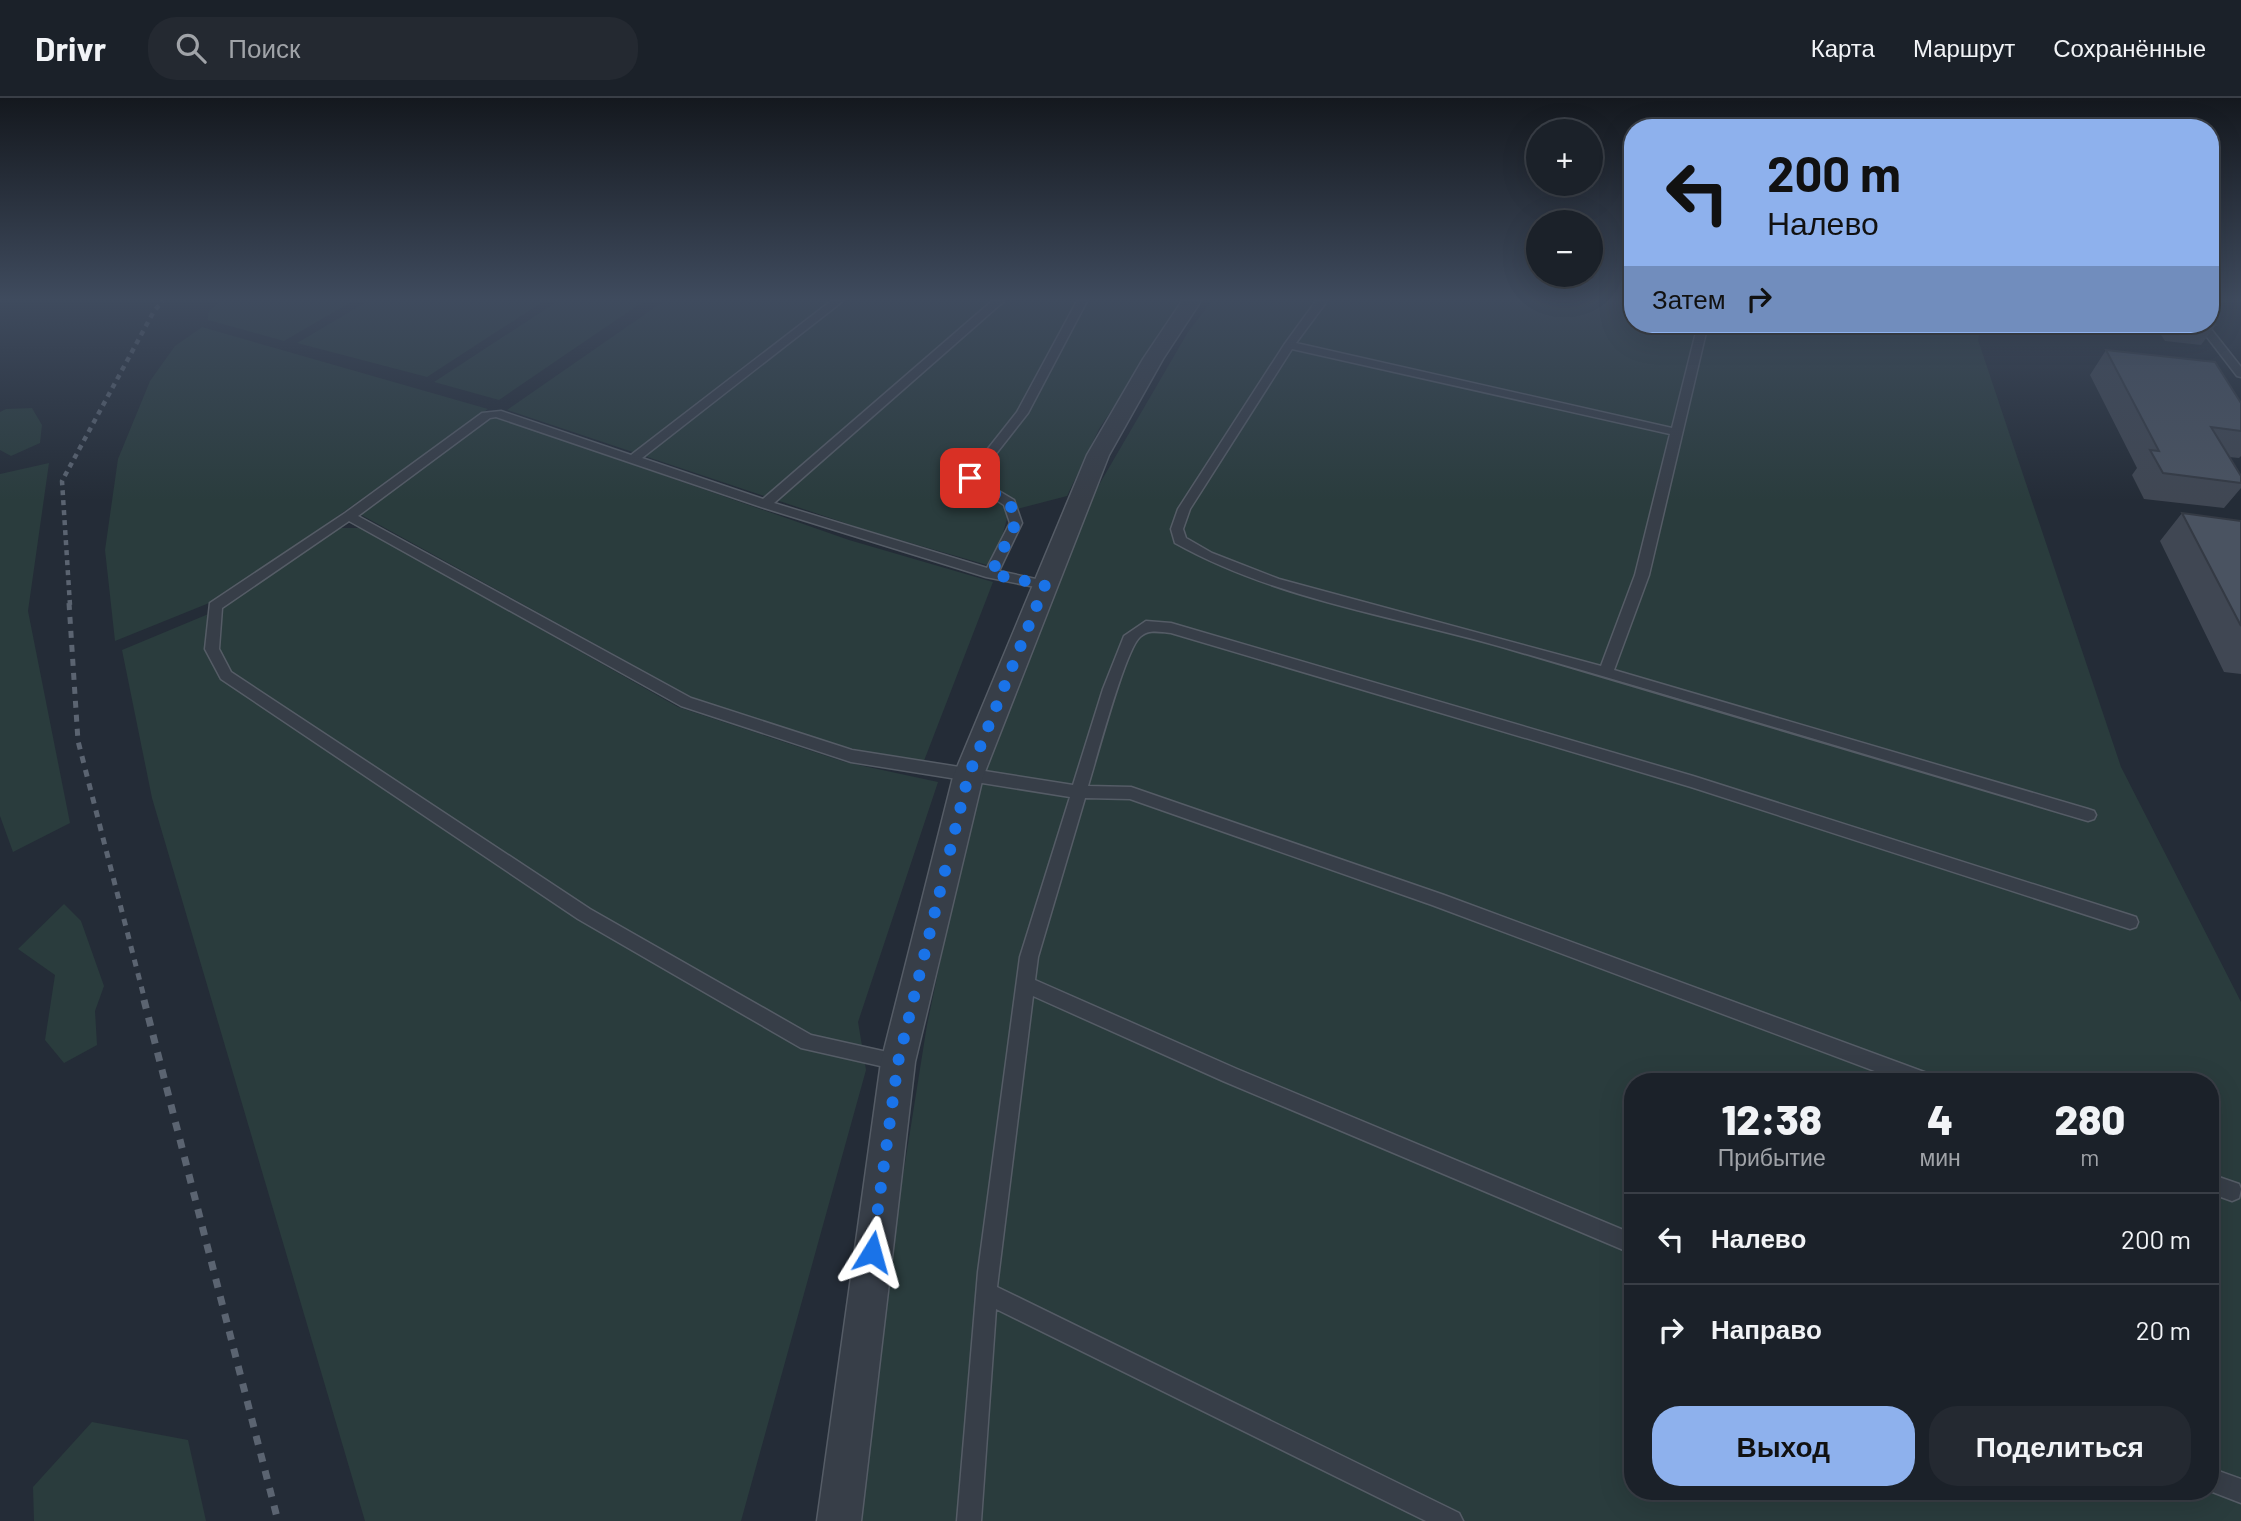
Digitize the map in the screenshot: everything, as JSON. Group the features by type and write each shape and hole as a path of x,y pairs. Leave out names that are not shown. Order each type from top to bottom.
{"street":[{"path":"839,1521 898,1062 968,777 1098,455 1148,367"}],"lane":[{"path":"633,459 753,367"},
{"path":"765,504 923,367"},
{"path":"991,574 1016,523 1010,503 970,478 1022,413 1047,367"},
{"path":"1275,367 1184,509 1178,529 1180,540 1204,556 1288,584 1452,628 2088,815"},
{"path":"1389,367 1676,432"},
{"path":"1605,674 1642,575 1692,367"},
{"path":"898,1062 807,1042 584,914 226,675 212,649 215,606 349,516 486,415 497,413 765,504 991,574 1045,585"},
{"path":"349,516 686,702 851,757 1077,792 1130,793 1246,832 1903,1073"},
{"path":"969,1521 986,1293 1029,957 1110,689 1131,636 1146,626 1171,628 1693,782 2130,922"},
{"path":"1025,984 1230,1075 1624,1240"},
{"path":"2219,1187 2232,1191"},
{"path":"986,1293 1451,1521"},
{"path":"2219,1482 2241,1491"}],"shaded area":[{"path":"160,367 343,367 488,409 224,597 115,641 105,550 118,459 150,381"},
{"path":"390,367 442,367 427,377"},
{"path":"456,367 547,367 499,400 434,382"},
{"path":"568,367 1140,367 1099,429 1067,496 1009,511 994,567 869,531 507,410"},
{"path":"1167,367 1987,367 2121,767 2241,1002 2241,1521 859,1521 873,1364 927,1025 975,796 1082,514"},
{"path":"32,408 42,425 40,443 11,456 0,450 0,412 6,409"},
{"path":"491,415 849,540 993,582 922,766 823,741 693,698 356,512"},
{"path":"49,463 28,611 70,823 13,852 0,816 0,474"},
{"path":"337,528 362,528 678,707 845,762 938,782 858,1022 866,1070 741,1521 365,1521 152,798 122,650 218,610"},
{"path":"64,904 81,921 104,986 95,1011 97,1045 64,1063 45,1040 55,975 18,949"},
{"path":"92,1422 188,1440 206,1521 34,1521 33,1487"}],"building":[{"path":"2115,367 2218,367 2241,403 2241,431 2211,427 2241,476 2241,483 2163,473 2150,450 2159,451"},
{"path":"2182,513 2241,521 2241,626"}],"railway":[{"path":"70,605 62,481 123,367"},
{"path":"69,603 78,741 145,1001"},
{"path":"144,1000 278,1521"}],"route":[{"path":"872,1252 898,1062 968,777 1045,585 991,574 1016,523 1010,503 970,478"}]}
